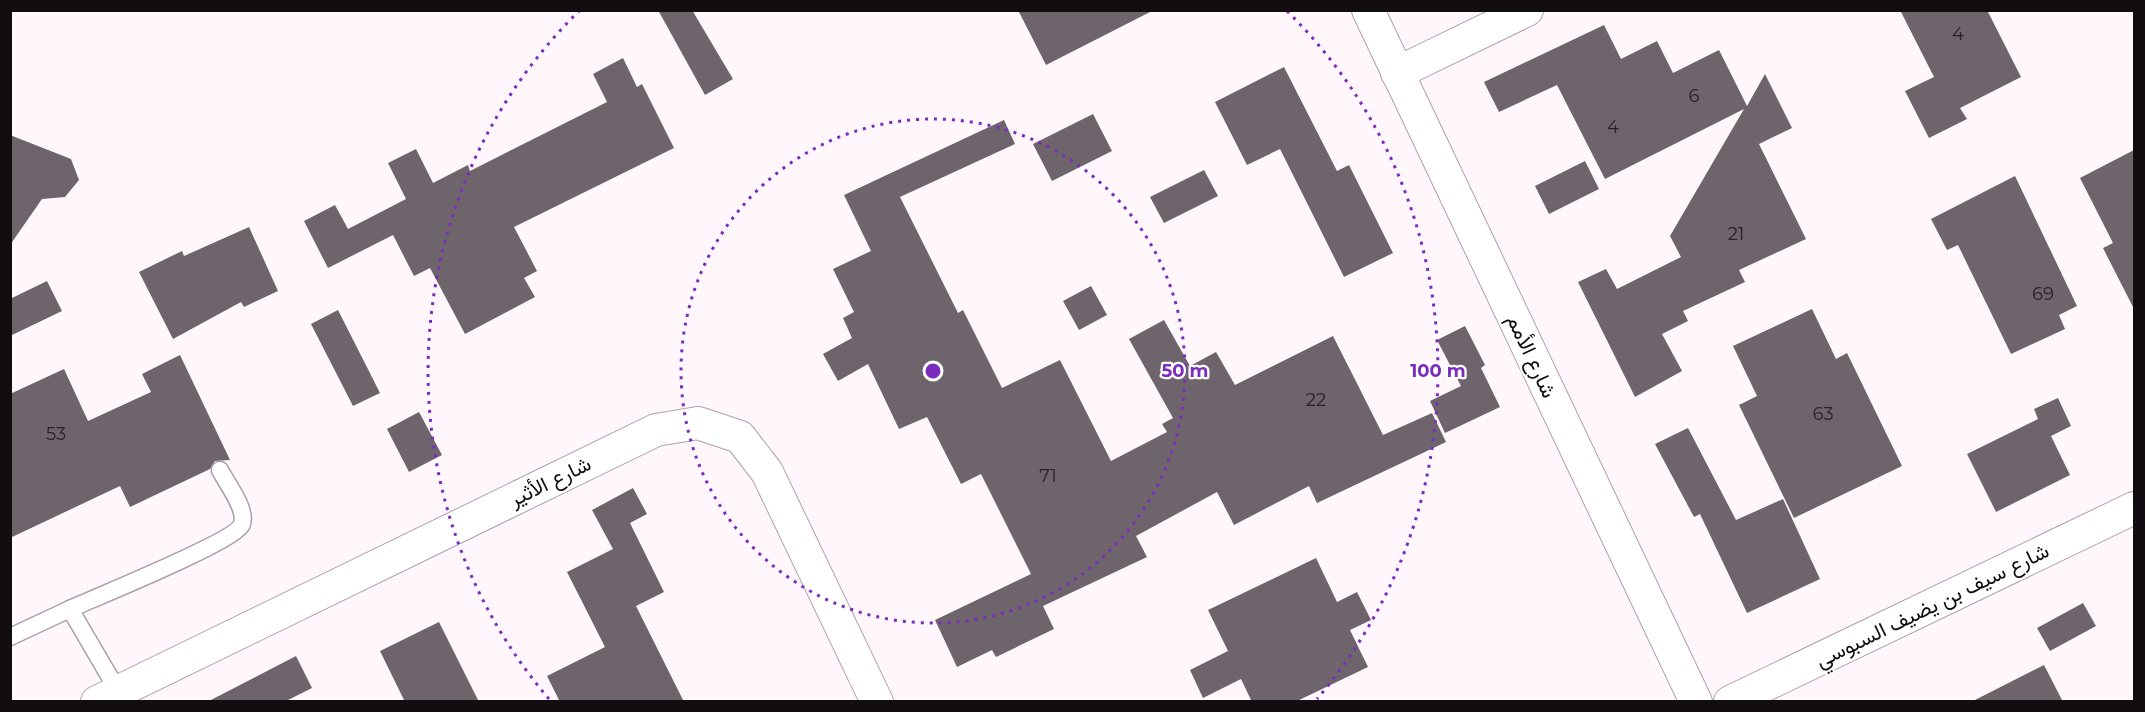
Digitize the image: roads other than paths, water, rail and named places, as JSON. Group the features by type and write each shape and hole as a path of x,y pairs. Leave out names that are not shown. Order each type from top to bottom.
{"street":[{"name":"شارع الأمم","path":"1368,10 1696,702"},
{"path":"1397,73 1527,10"},
{"name":"شارع الأثير","path":"108,696 657,430 698,423 740,437 767,472 877,702"},
{"name":"شارع سيف بن يضيف السبوسي","path":"1730,702 2134,508"}],"lane":[{"path":"10,637 189,556 239,530 243,522 241,510 220,470"},
{"path":"70,609 108,696"}]}
